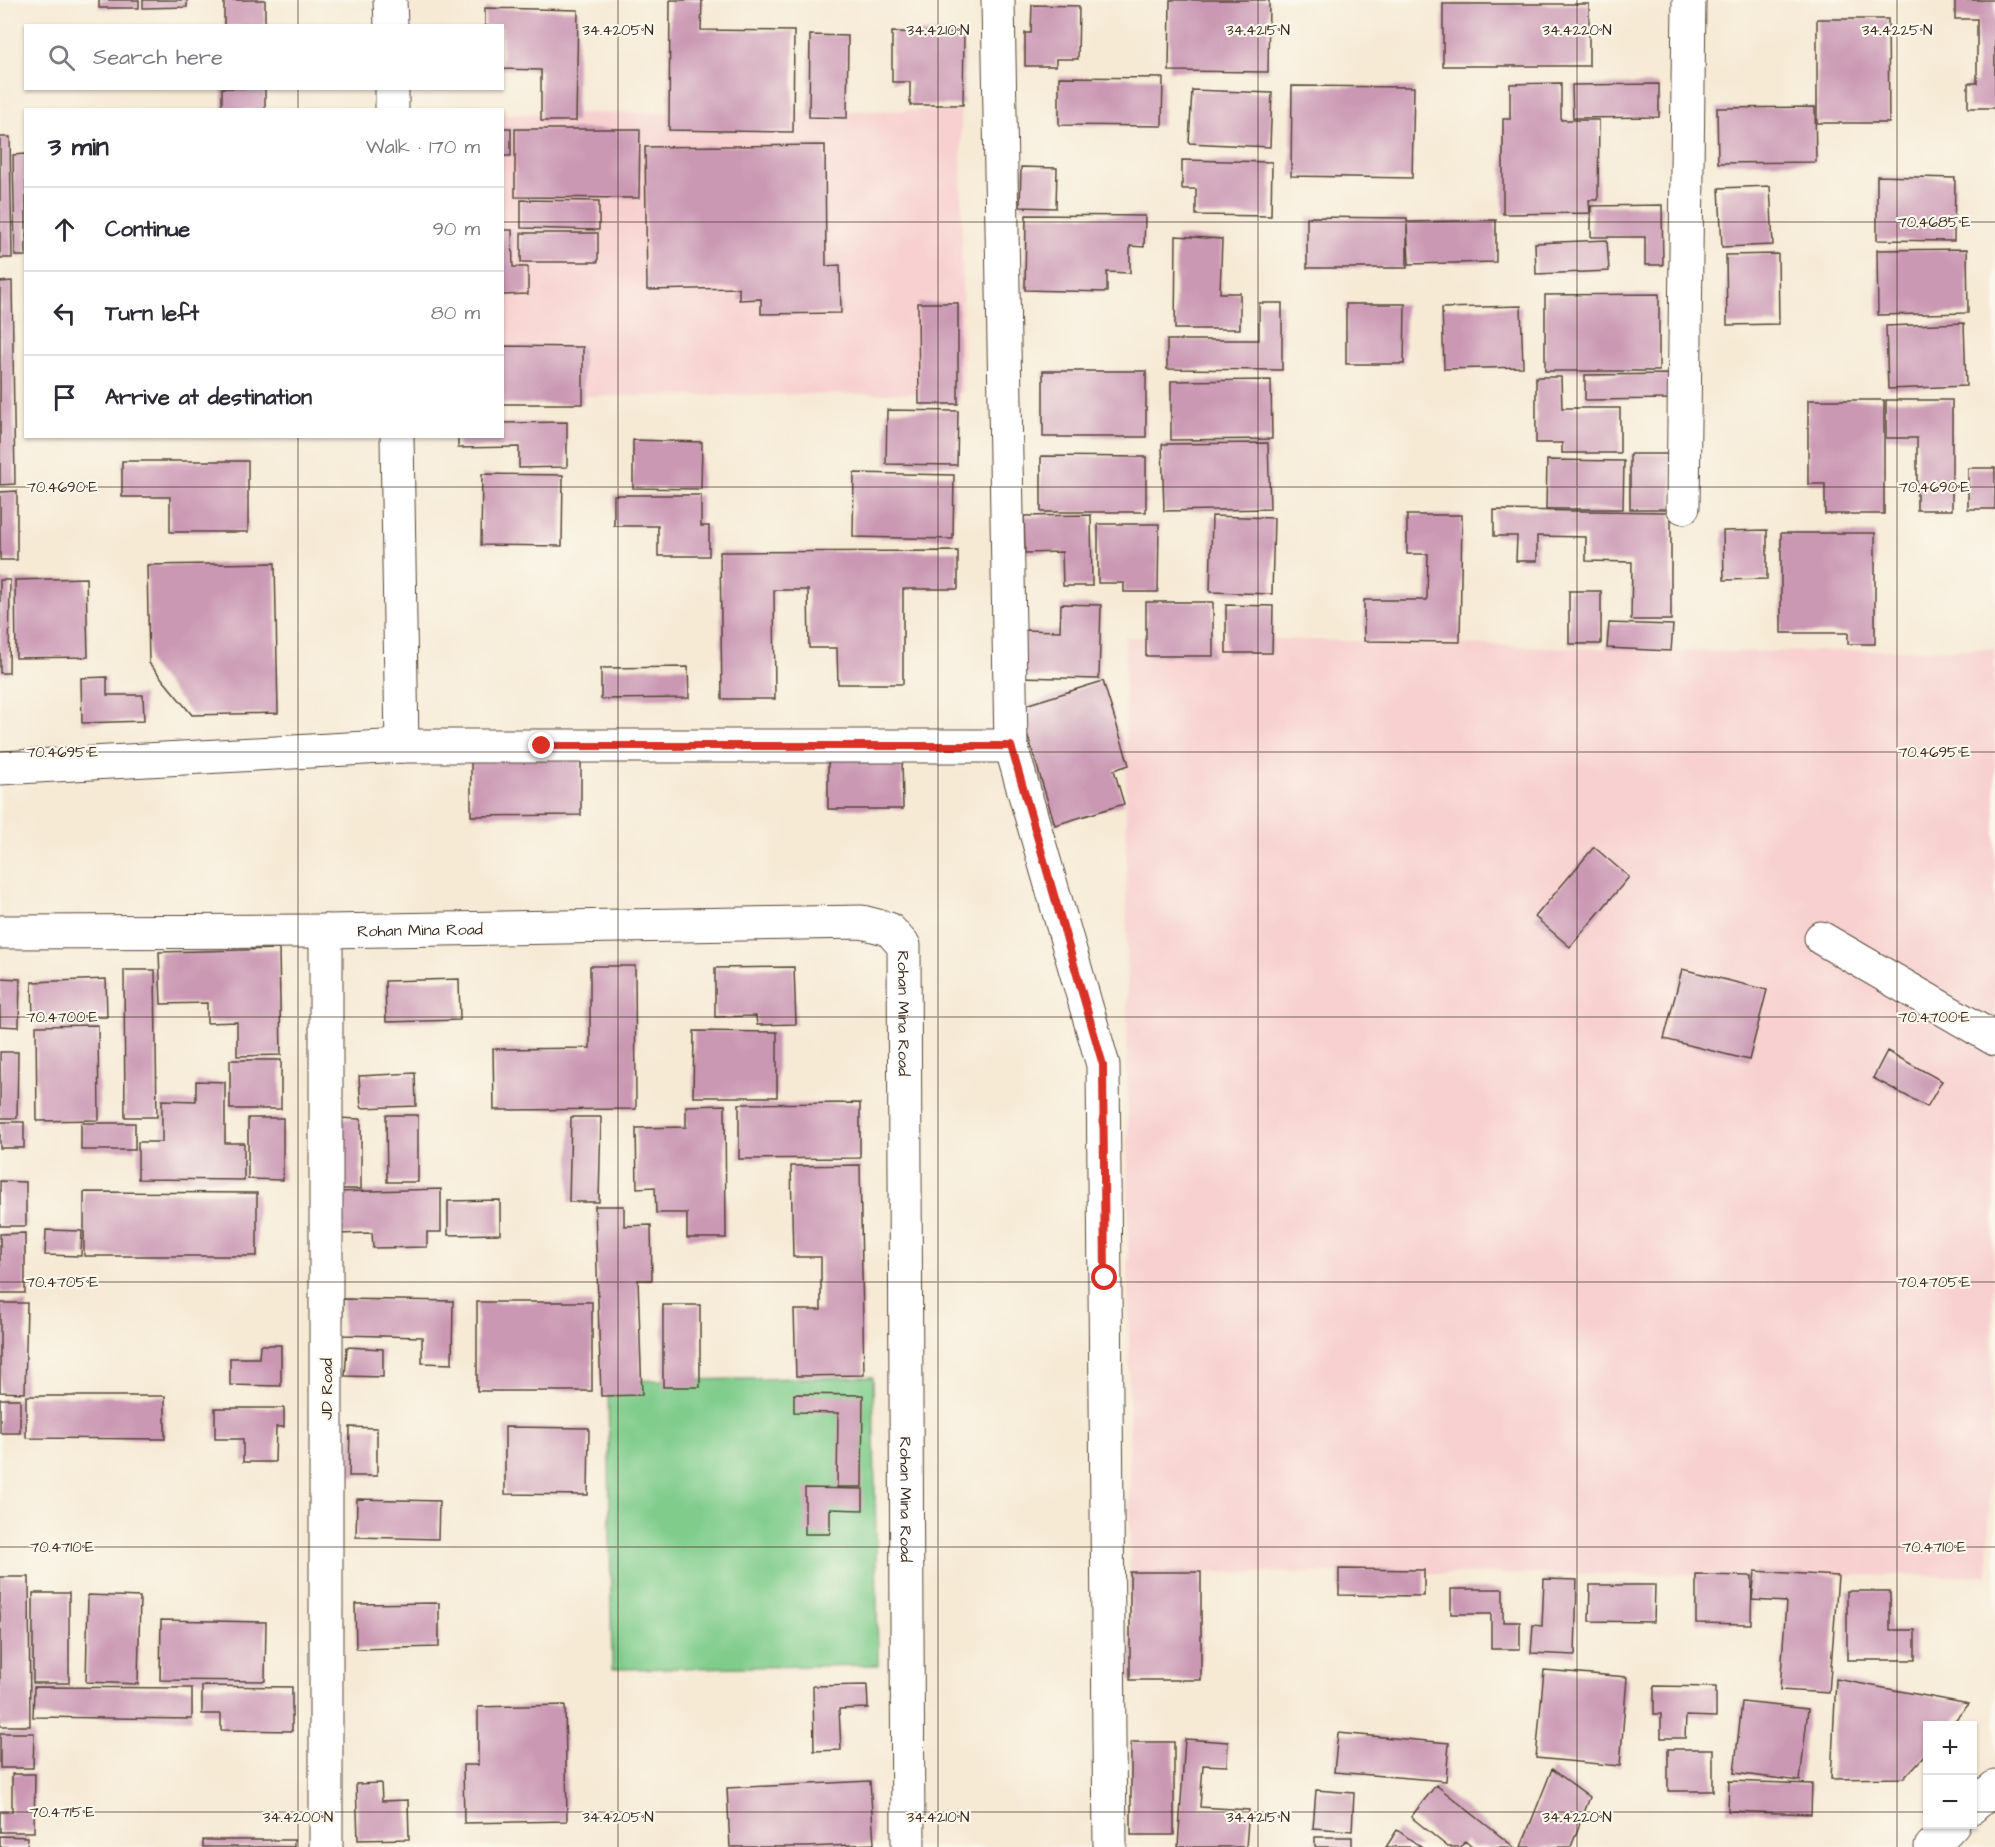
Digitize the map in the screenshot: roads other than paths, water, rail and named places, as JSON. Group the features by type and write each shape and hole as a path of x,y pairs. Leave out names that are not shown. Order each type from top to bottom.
{"main road":[{"path":"390,0 391,24"},
{"path":"998,0 1011,746 1103,1065 1110,1847"},
{"path":"1683,507 1689,0"},
{"path":"392,90 392,108"},
{"path":"397,438 402,746"},
{"path":"0,768 402,746 1011,746"},
{"name":"Rohan Mina Road","path":"0,932 326,931 862,922 889,929 904,946 908,1847"},
{"name":"JD Road","path":"326,931 326,1847"},
{"path":"1821,938 1995,1039"},
{"path":"1977,1803 1995,1787"},
{"path":"1931,1847 1948,1829"}]}
